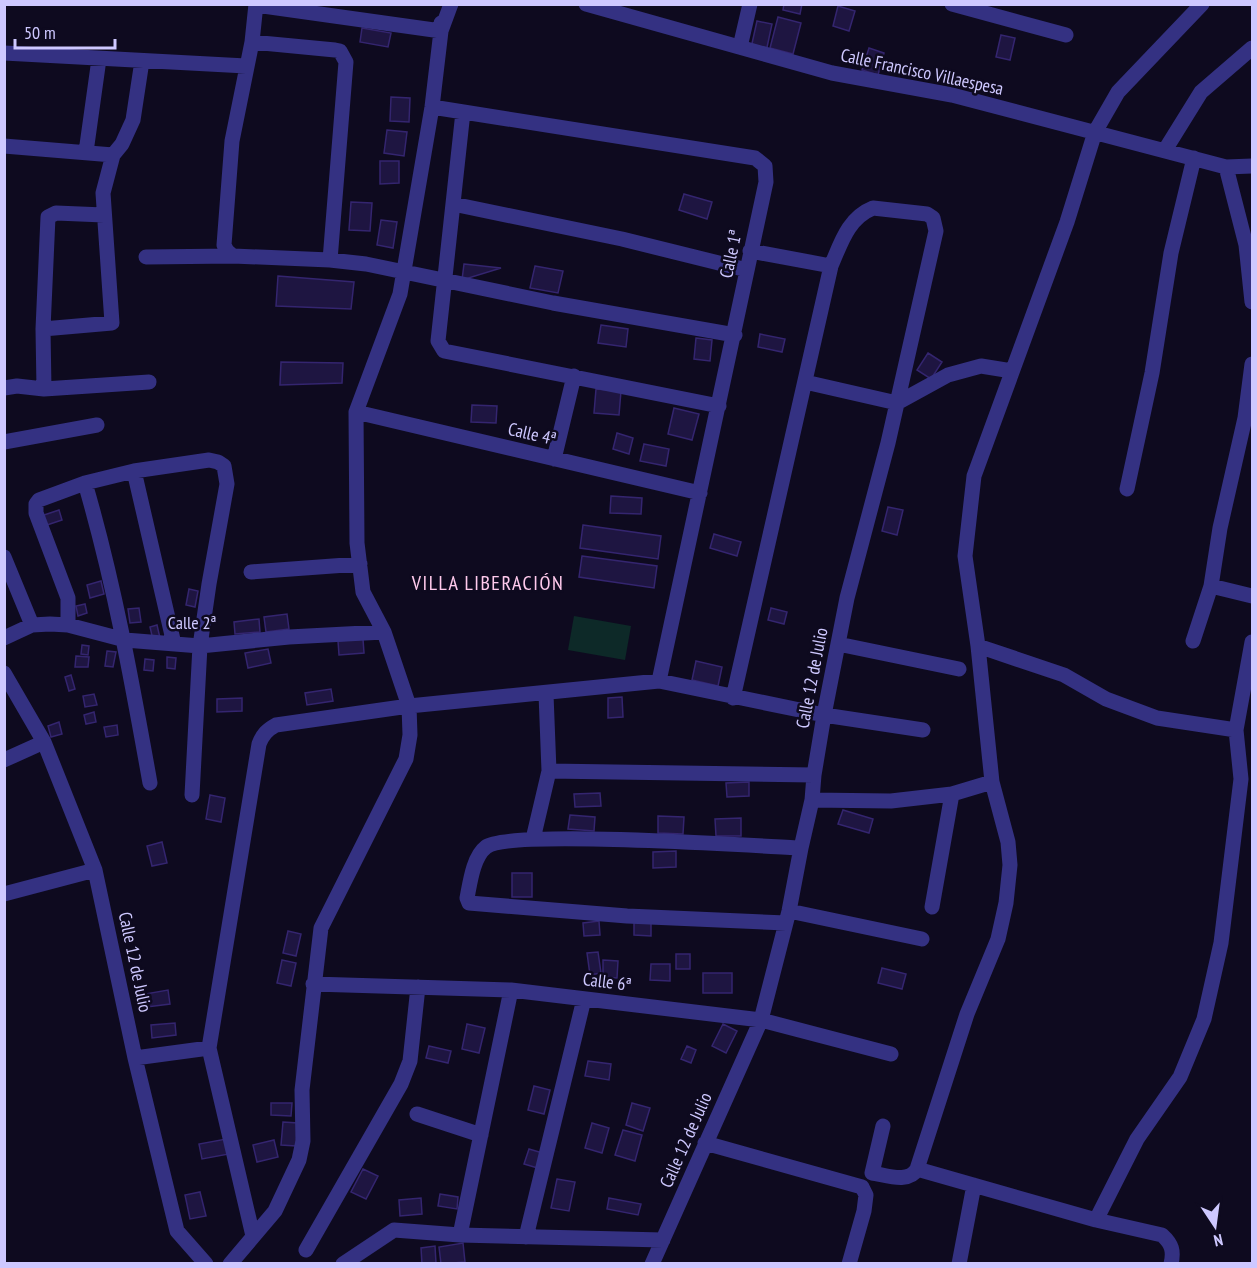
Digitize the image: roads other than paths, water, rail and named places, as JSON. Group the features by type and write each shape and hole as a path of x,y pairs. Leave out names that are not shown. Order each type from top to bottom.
{"street":[{"path":"230,1263 275,1211 299,1160 303,1141 302,1090 321,928 406,759 410,735 409,706 384,632 363,592 357,543 356,412 400,294 406,271 432,107 441,31 441,4"},
{"path":"441,31 451,4"},
{"name":"Calle Francisco Villaespesa","path":"586,4 832,73 952,95 1226,167 1252,166"},
{"path":"740,47 750,4"},
{"path":"952,4 980,8 1066,35"},
{"path":"872,1173 908,1178 914,1175 917,1169 967,1014 998,939 1006,903 1010,864 1008,842 992,782 978,646 965,556 974,477 1067,222 1095,132 1118,92 1202,4"},
{"path":"233,256 224,245 232,141 252,42 256,5 441,31"},
{"path":"252,42 335,50 344,55 330,260"},
{"path":"1165,150 1201,92 1252,48"},
{"path":"4,53 246,66"},
{"path":"86,152 99,59"},
{"path":"43,329 112,323 103,193 113,155 122,144 133,120 142,60"},
{"name":"Calle 1ª","path":"432,107 755,158 765,166 766,182 750,251 735,335 659,681"},
{"path":"463,112 438,341 444,351 719,406"},
{"path":"4,146 113,155"},
{"path":"1127,489 1152,374 1171,253 1194,158"},
{"path":"1226,167 1249,245 1252,302"},
{"path":"453,204 622,238 747,270"},
{"name":"Calle 12 de Julio","path":"652,1263 761,1020 788,917 812,800 824,715 847,598 897,403 936,231 933,218 927,214 873,208 866,211 849,225 831,266"},
{"path":"44,389 43,329 48,217 56,213 104,215"},
{"path":"733,698 831,266 750,251"},
{"path":"146,257 233,256 330,260 406,271 553,303 735,335"},
{"path":"1193,641 1211,586 1220,528 1245,418 1252,364"},
{"path":"806,382 897,403 948,375 981,366 1011,371"},
{"path":"554,459 574,376"},
{"path":"4,388 17,386 44,389 149,382"},
{"name":"Calle 4ª","path":"356,412 700,493"},
{"path":"4,442 97,425"},
{"path":"68,625 68,598 35,508 36,504 43,497 85,483 134,471 209,460 224,466 228,484 208,584 200,646 192,795"},
{"path":"134,471 174,644"},
{"path":"85,483 103,543 125,640 150,783"},
{"path":"4,557 32,625"},
{"path":"251,572 360,564"},
{"path":"1211,586 1252,596"},
{"name":"Calle 2ª","path":"4,638 32,625 50,624 68,625 125,640 200,646 289,637 384,632"},
{"path":"1096,1220 1137,1139 1180,1077 1204,1019 1221,943 1241,779 1236,730 1252,642"},
{"path":"838,644 959,669"},
{"path":"978,646 1064,675 1106,699 1157,717 1236,730"},
{"name":"Calle 12 de Julio","path":"4,673 44,742 96,870 135,1058 177,1231 206,1263"},
{"path":"253,1236 209,1048 259,744 263,734 276,725 409,706 659,681 824,715 923,730"},
{"path":"533,839 549,771 546,694"},
{"path":"4,760 44,742"},
{"path":"549,771 814,775"},
{"path":"812,800 891,801 952,794 992,782"},
{"path":"932,907 952,794"},
{"path":"801,848 658,841 533,839 496,842 486,847 474,868 467,898 469,903 627,916 788,917 922,939"},
{"path":"4,894 96,870"},
{"name":"Calle 6ª","path":"313,984 511,990 761,1020 891,1054"},
{"path":"306,1250 401,1084 410,1060 418,987"},
{"path":"460,1235 511,990"},
{"path":"526,1236 584,999"},
{"path":"135,1058 209,1048"},
{"path":"417,1114 481,1135"},
{"path":"862,1187 872,1173 883,1126"},
{"path":"705,1143 862,1187 866,1195 864,1211 849,1263"},
{"path":"917,1169 1096,1220 1162,1235 1170,1243 1173,1254 1171,1263"},
{"path":"959,1263 974,1185"},
{"path":"344,1263 394,1230 460,1235 663,1240"}],"district":[{"name":"VILLA LIBERACIÓN","path":"488,583"}]}
